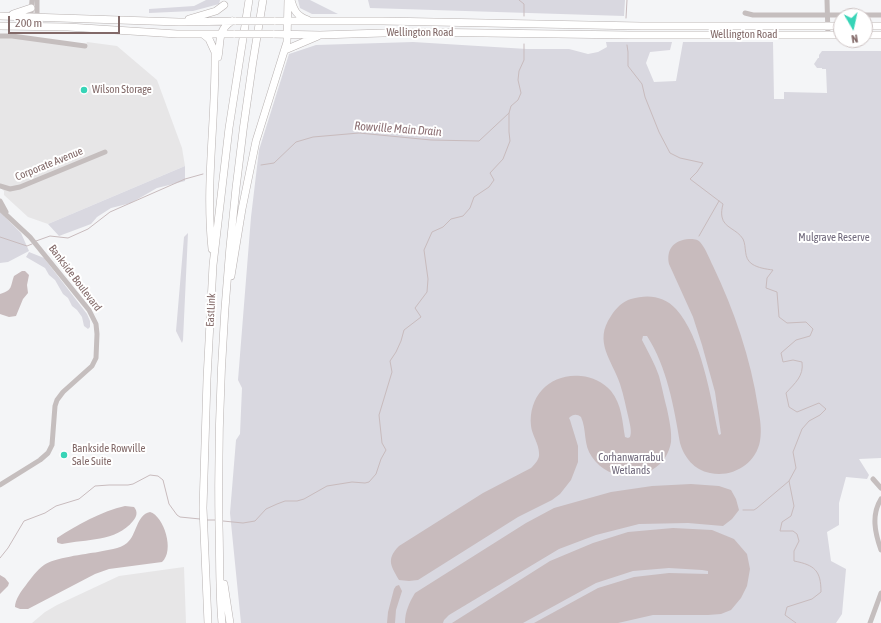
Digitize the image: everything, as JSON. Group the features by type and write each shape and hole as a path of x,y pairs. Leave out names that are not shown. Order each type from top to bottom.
{"highway":[{"name":"EastLink","path":"208,623 203,508 207,379 213,265 229,128 249,0"},
{"name":"EastLink","path":"222,623 219,554 218,448 229,256 243,124 263,0"},
{"path":"227,292 234,266 242,209 256,141 273,83 285,50 289,0"},
{"path":"289,0 296,13 300,17 310,21"},
{"path":"179,22 216,11 224,3"},
{"path":"215,65 222,28 224,3"},
{"path":"0,16 31,8"},
{"path":"0,16 179,22 222,28 226,32 233,34 275,34 283,32 287,28"},
{"path":"33,26 34,16"},
{"name":"Wellington Road","path":"222,28 234,21 276,21 287,28 320,35 394,32 605,35 833,35"},
{"name":"Wellington Road","path":"287,28 310,21 467,22 605,26 833,26"},
{"path":"467,22 467,33"},
{"path":"0,26 33,26 204,35 222,28"},
{"path":"204,35 210,39 215,52 210,232 213,265"},
{"path":"285,50 320,35"},
{"path":"219,554 230,623"},
{"path":"204,623 207,599"}],"street":[{"path":"32,0 31,14 34,16 37,14 37,0"},
{"path":"827,0 828,35"},
{"name":"Wellington Road","path":"745,13 881,15"},
{"path":"0,36 12,36 85,46"},
{"name":"Corporate Avenue","path":"1,188 20,187 105,152"},
{"name":"Bankside Boulevard","path":"0,201 3,209 11,220"},
{"name":"Bankside Boulevard","path":"0,209 30,237 93,317 96,324 97,334 96,358 92,366 63,392 57,400 55,406 52,445 48,453 40,460 0,485"},
{"path":"873,479 881,488"},
{"path":"881,499 875,517 876,537 881,550"},
{"path":"870,623 881,593"}],"shaded area":[{"path":"0,36 85,46 87,42 117,46 157,80 182,148 185,166 48,224 28,217 4,195 4,191 0,187"},
{"path":"689,239 699,241 707,254 721,283 741,335 755,389 761,433 758,449 754,456 742,468 727,473 718,474 699,469 690,462 680,443 665,374 654,348 647,336 643,336 642,340 659,376 671,429 671,442 667,455 659,465 649,472 625,476 612,473 601,467 592,457 587,448 581,417 574,415 569,418 578,446 578,462 571,480 560,494 552,500 518,517 418,580 399,580 392,567 391,559 392,555 399,546 483,493 531,468 536,463 539,457 539,450 531,426 531,415 533,405 538,396 551,382 570,376 581,376 593,379 604,385 615,396 621,413 625,437 630,437 630,426 623,393 604,343 606,325 613,313 625,301 637,297 655,297 661,299 676,309 685,321 692,335 704,368 718,432 719,435 721,434 715,392 702,345 693,317 668,259 670,250 675,243"},
{"path":"22,271 25,271 29,275 27,285 28,293 23,299 16,316 9,317 0,314 0,294 9,289 14,276"},
{"path":"691,484 719,486 731,490 736,499 739,510 732,519 723,526 688,523 639,524 596,535 559,549 449,615 443,623 405,623 408,608 415,593 526,523 554,508 611,492 652,486"},
{"path":"125,506 134,507 136,516 126,528 118,533 91,540 62,544 57,542 57,538 81,523 107,511"},
{"path":"150,512 160,520 168,542 166,557 162,562 109,569 95,574 28,609 20,609 15,607 22,590 34,574 44,565 62,558 109,550 124,545 133,535 142,517"},
{"path":"673,528 712,530 734,539 747,554 750,569 747,586 741,598 731,610 721,614 708,615 653,615 618,623 534,623 598,588 634,577 669,573 708,574 708,571 702,570 669,568 633,571 596,583 523,623 452,623 550,561 593,543 628,532"},
{"path":"184,567 186,623 32,623 45,612 57,605 119,576"},
{"path":"0,575 9,583 0,594"},
{"path":"399,585 402,591 396,610 395,623 387,623 388,612 394,589"}],"green space":[{"path":"206,0 220,0 219,4 193,11 149,13 149,9 194,6"},
{"path":"298,0 310,0 338,14 312,14 300,8"},
{"path":"368,0 625,0 624,16 370,8"},
{"path":"413,42 527,49 569,49 588,54 598,52 607,47 606,42 672,42 670,50 650,52 646,63 654,82 676,81 683,42 773,42 774,99 784,99 784,92 827,93 826,69 817,68 814,64 822,51 881,51 881,458 859,459 869,475 867,479 846,477 839,503 839,525 827,532 831,561 846,569 842,614 836,623 241,623 230,513 236,440 240,434 242,388 238,380 251,217 259,150 289,54 316,45"},
{"path":"185,166 185,181 157,188 131,203 111,208 97,217 91,224 59,236 48,224"},
{"path":"0,212 21,233 29,251 8,262 0,263"},
{"path":"188,233 182,343 176,331 184,237"},
{"path":"29,252 44,258 87,314 90,321 90,327 88,329 84,326 82,317 72,306 68,298 63,294 55,280 49,275 45,268 26,257"}],"waterway":[{"path":"519,0 524,4 524,16"},
{"path":"626,18 627,0"},
{"path":"223,521 243,523 255,521 266,509 277,504 285,501 297,501 304,499 327,486 352,482 369,482 376,474 386,450 382,443 379,415 392,372 390,361 401,341 404,330 421,317 415,308 427,292 428,279 424,250 432,232 443,227 451,219 463,216 470,208 474,197 489,187 494,180 490,173 503,159 510,141 509,113 511,106 518,100 521,93 518,80 519,71 524,60 524,44"},
{"path":"627,45 628,66 642,84 645,97 659,132 670,153 680,158 703,163 690,179 723,204 723,221 743,239 746,256 749,262 762,268 773,270 767,278 766,288 777,292 779,317 787,323 806,322 813,329 810,336 796,340 781,353 783,362 793,360 802,362 802,371 800,375 786,393 789,407 797,412 819,403 826,409 820,415 809,421 802,429 793,452 796,468 789,481 794,506 791,516 782,522 780,531 793,531 797,534 799,541 794,551 794,561 812,567 820,579 821,592 812,599 787,607 785,615 796,623"},
{"name":"Rowville Main Drain","path":"261,165 274,163 296,142 313,137 359,133 431,140 479,141 509,113"},
{"path":"36,241 50,236 68,238 88,229 110,212 185,179 203,174"},
{"path":"699,236 719,201"},
{"path":"0,237 27,246 32,244"},
{"path":"0,558 8,548 24,521 45,513 56,506 79,499 95,486 128,485 150,475 158,476 163,480 169,504 177,515 180,517 200,519"},
{"path":"743,510 754,510 789,481"},
{"path":"207,520 216,520"}],"place":[{"name":"Wilson Storage","path":"84,90"},
{"name":"Bankside Rowville Sale Suite","path":"64,455"}],"park label":[{"name":"Mulgrave Reserve","path":"834,238"},
{"name":"Corhanwarrabul Wetlands","path":"631,464"}]}
